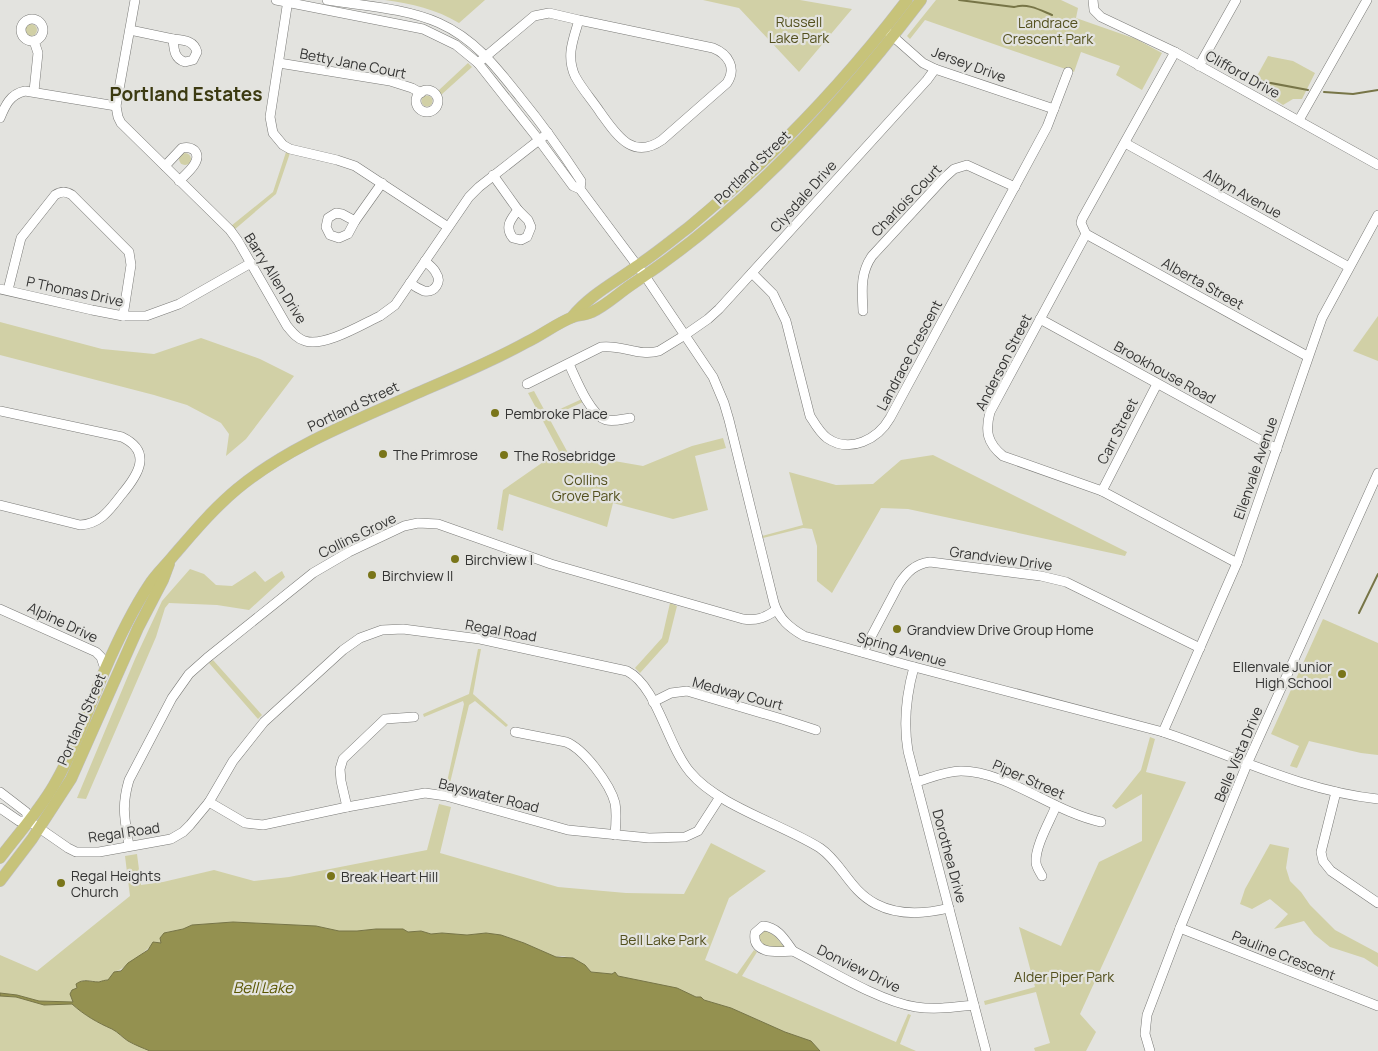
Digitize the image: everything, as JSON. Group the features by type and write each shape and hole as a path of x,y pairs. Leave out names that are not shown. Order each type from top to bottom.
{"main road":[{"name":"Portland Street","path":"889,33 907,0"},
{"name":"Portland Street","path":"0,858 54,787 105,669 147,587 192,532 220,504 238,488 293,450 481,365 527,342 572,317 584,303 641,271 779,147 921,0"},
{"name":"Portland Street","path":"0,881 40,828 71,778 138,628 163,580 171,558"}],"street":[{"path":"0,118 6,105 15,94 25,91 116,106 135,0"},
{"path":"276,0 423,29 456,45 478,63 573,186 580,189 582,180 548,133 486,55 456,31 420,16 327,0"},
{"path":"1199,66 1236,0"},
{"path":"1299,120 1367,0"},
{"path":"288,1 270,117 271,129 276,138 290,148 355,166 448,227"},
{"name":"Clifford Drive","path":"1093,5 1101,17 1175,52 1378,165"},
{"path":"478,63 534,16 550,13 713,48 721,51 728,57 731,66 730,76 726,83 657,144 643,147 630,145 619,137 572,71 570,51 579,20"},
{"path":"130,30 173,39"},
{"name":"Jersey Drive","path":"889,33 923,63 935,69 1054,108"},
{"path":"34,42 38,53 34,91"},
{"name":"Anderson Street","path":"1175,52 1082,219 1081,223 1086,234 990,412 987,432 988,439 996,450 1011,460 1102,491 1237,562"},
{"name":"Betty Jane Court","path":"279,63 390,81 412,88 420,93"},
{"name":"Clysdale Drive","path":"527,384 592,351 610,346 641,353 659,351 708,319 752,273 935,69"},
{"name":"Landrace Crescent","path":"752,273 773,294 783,313 810,416 827,438 846,445 856,444 878,434 888,423 1047,127 1068,72"},
{"name":"Barry Allen Drive","path":"116,106 121,123 230,230 287,326 297,337 312,342 322,342 380,316 395,305 469,197 493,175 548,133"},
{"name":"Albyn Avenue","path":"1125,143 1349,267"},
{"path":"165,166 182,148 194,150 196,162 179,181"},
{"name":"Charlois Court","path":"862,311 862,282 866,264 954,169 967,165 1014,187"},
{"path":"493,175 518,210"},
{"path":"355,220 382,183"},
{"name":"Spring Avenue","path":"580,189 641,271 713,376 724,403 776,610 783,621 804,636 914,667 1163,732 1201,744 1282,778 1336,792 1378,799"},
{"path":"4,290 21,238 55,195 65,192 72,194 129,252 131,265 123,316"},
{"name":"Ellenvale Avenue","path":"1163,732 1237,562 1322,318 1378,215"},
{"name":"Alberta Street","path":"1086,234 1308,356"},
{"path":"410,283 424,291 433,290 436,287 438,276 434,269 425,262"},
{"name":"P Thomas Drive","path":"4,290 123,316 146,316 165,310 251,263"},
{"name":"Brookhouse Road","path":"1040,319 1277,449"},
{"path":"569,364 588,402 600,417 612,420 630,418"},
{"name":"Carr Street","path":"1102,491 1157,384"},
{"path":"0,411 122,437 136,448 140,463 138,474 105,514 88,524 80,525 0,505"},
{"name":"Belle Vista Drive","path":"1150,1051 1145,1034 1147,1015 1180,928 1247,764 1378,473"},
{"name":"Collins Grove","path":"129,846 124,808 125,795 130,780 172,698 189,674 313,573 348,552 404,526 438,524 551,564 742,619 756,620 776,610"},
{"name":"Grandview Drive","path":"863,652 905,575 916,566 930,562 1041,576 1066,582 1200,648"},
{"name":"Alpine Drive","path":"0,609 96,652 101,657 105,669"},
{"name":"Regal Road","path":"29,821 76,852 100,852 166,841 175,837 187,829 208,802 233,761 264,722 348,646 360,638 382,630 403,630 480,639 621,668 637,677 646,688 682,762 696,778 720,796 826,853 853,887 876,904 890,910 908,913 934,912 950,908"},
{"name":"Dorothea Drive","path":"914,667 907,699 905,720 908,751 986,1051"},
{"name":"Medway Court","path":"653,702 671,693 688,691 816,730"},
{"path":"348,807 341,781 340,769 343,759 385,719 414,717"},
{"path":"515,732 566,742 572,744 584,754 612,795 616,808 615,835"},
{"name":"Piper Street","path":"916,782 959,771 982,773 994,776 1056,806 1101,822"},
{"path":"0,792 26,812 29,821 19,821 0,808"},
{"path":"1336,792 1321,852 1323,861 1331,871 1378,903"},
{"name":"Bayswater Road","path":"208,802 240,820 258,826 424,793 446,796 568,830 649,838 685,837 698,831 720,796"},
{"path":"1042,876 1036,863 1037,856 1056,806"},
{"name":"Pauline Crescent","path":"1180,928 1378,1006"},
{"name":"Donview Drive","path":"793,951 875,994 895,1002 930,1009 944,1009 974,1004"}],"green space":[{"path":"385,0 485,0 459,23 442,14 424,8"},
{"name":"Russell Lake Park","path":"703,0 800,0 852,9 799,72 739,8"},
{"name":"Landrace Crescent Park","path":"936,0 1061,0 1078,8 1076,18 1136,39 1162,53 1142,90 1116,75 1120,66 1081,52 1074,72 925,20 910,39 907,36"},
{"path":"29,24 33,24 37,30 33,36 29,36 25,32 25,28"},
{"path":"1268,56 1293,61 1315,73 1302,99 1293,99 1283,105 1252,85"},
{"path":"468,63 472,67 441,95 438,91"},
{"path":"427,95 433,101 427,107 421,101"},
{"path":"286,152 290,153 276,194 234,230 231,226 273,192"},
{"path":"183,153 187,153 191,159 187,165 183,165 179,161 179,157"},
{"path":"1378,316 1378,361 1353,351"},
{"path":"0,322 102,349 154,354 201,338 260,359 294,376 246,439 226,456 229,434 221,423 187,405 0,355"},
{"name":"Collins Grove Park","path":"534,391 547,415 582,399 583,402 549,418 568,453 643,466 692,446 723,438 726,448 695,456 708,510 673,519 613,503 607,527 509,494 503,531 497,529 503,490 559,451 528,393"},
{"path":"933,455 1127,552 1125,556 908,509 881,508 832,593 817,581 817,546 812,529 803,528 763,538 762,536 803,525 789,472 836,485 873,484 901,460"},
{"path":"190,569 204,574 216,585 232,586 255,571 265,582 282,571 285,577 249,610 217,605 169,603 165,608 156,637 86,799 77,798 135,659 162,601"},
{"path":"670,603 677,606 668,642 640,673 635,668 662,638"},
{"path":"1323,619 1378,643 1378,755 1309,741 1297,768 1290,766 1299,746 1271,734"},
{"path":"478,649 481,649 473,694 508,725 506,727 475,701 469,705 448,791 445,791 464,704 463,701 424,717 423,714 469,694"},
{"path":"213,660 262,715 258,719 209,663"},
{"name":"Alder Piper Park","path":"1150,737 1155,739 1146,772 1186,782 1080,1014 1096,1032 1086,1051 1035,1051 1034,1048 1050,1043 1036,992 985,1005 984,1001 1035,987 1019,927 1061,946 1099,862 1142,841 1142,794 1116,809 1112,806 1141,770"},
{"name":"Bell Lake Park","path":"439,804 451,807 440,853 558,887 626,893 684,894 711,843 766,871 729,898 705,960 737,974 754,950 757,952 742,976 896,1042 908,1014 911,1015 900,1044 916,1051 820,1051 811,1041 785,1032 731,1008 677,989 618,976 614,972 612,974 591,972 576,959 562,956 556,957 501,935 486,933 467,935 431,934 421,931 408,932 403,929 339,931 316,926 233,922 192,925 168,932 160,938 162,943 154,942 123,968 114,972 108,980 99,982 84,980 76,984 77,988 72,990 70,994 73,1002 39,1001 0,993 0,955 37,971 130,896 125,856 137,854 141,885 214,870 254,881 289,877 427,850"},
{"path":"1270,844 1289,848 1286,868 1290,881 1310,905 1335,930 1378,953 1378,967 1364,958 1330,947 1314,934 1304,921 1274,929 1288,914 1270,899 1252,909 1240,904 1245,889"},
{"path":"766,930 776,937 785,948 766,947 759,942 758,935"},
{"path":"0,996 16,997 44,1005 72,1004 81,1012 114,1030 126,1040 150,1051 0,1051"}],"water":[{"name":"Bell Lake","path":"233,922 316,926 339,931 403,929 408,932 421,931 431,934 467,935 486,933 501,935 556,957 573,958 585,965 591,972 612,974 615,972 618,976 677,988 811,1041 820,1051 150,1051 128,1041 72,1004 44,1005 16,997 0,996 0,993 39,1001 73,1002 70,994 72,990 77,988 76,984 84,981 99,982 108,980 114,972 121,971 128,963 148,950 153,942 161,943 160,938 164,933 192,925"}],"waterway":[{"path":"959,0 1014,7 1029,6 1052,15"},
{"path":"1260,81 1308,90"},
{"path":"1324,92 1353,94 1378,90"},
{"path":"1359,613 1378,574"}],"place":[{"name":"Pembroke Place","path":"495,413"},
{"name":"The Primrose","path":"383,454"},
{"name":"The Rosebridge","path":"504,455"},
{"name":"Birchview I","path":"455,559"},
{"name":"Birchview II","path":"372,575"},
{"name":"Grandview Drive Group Home","path":"897,629"},
{"name":"Ellenvale Junior High School","path":"1342,674"},
{"name":"Break Heart Hill","path":"331,876"},
{"name":"Regal Heights Church","path":"61,883"}],"district":[{"name":"Portland Estates","path":"186,94"}]}
